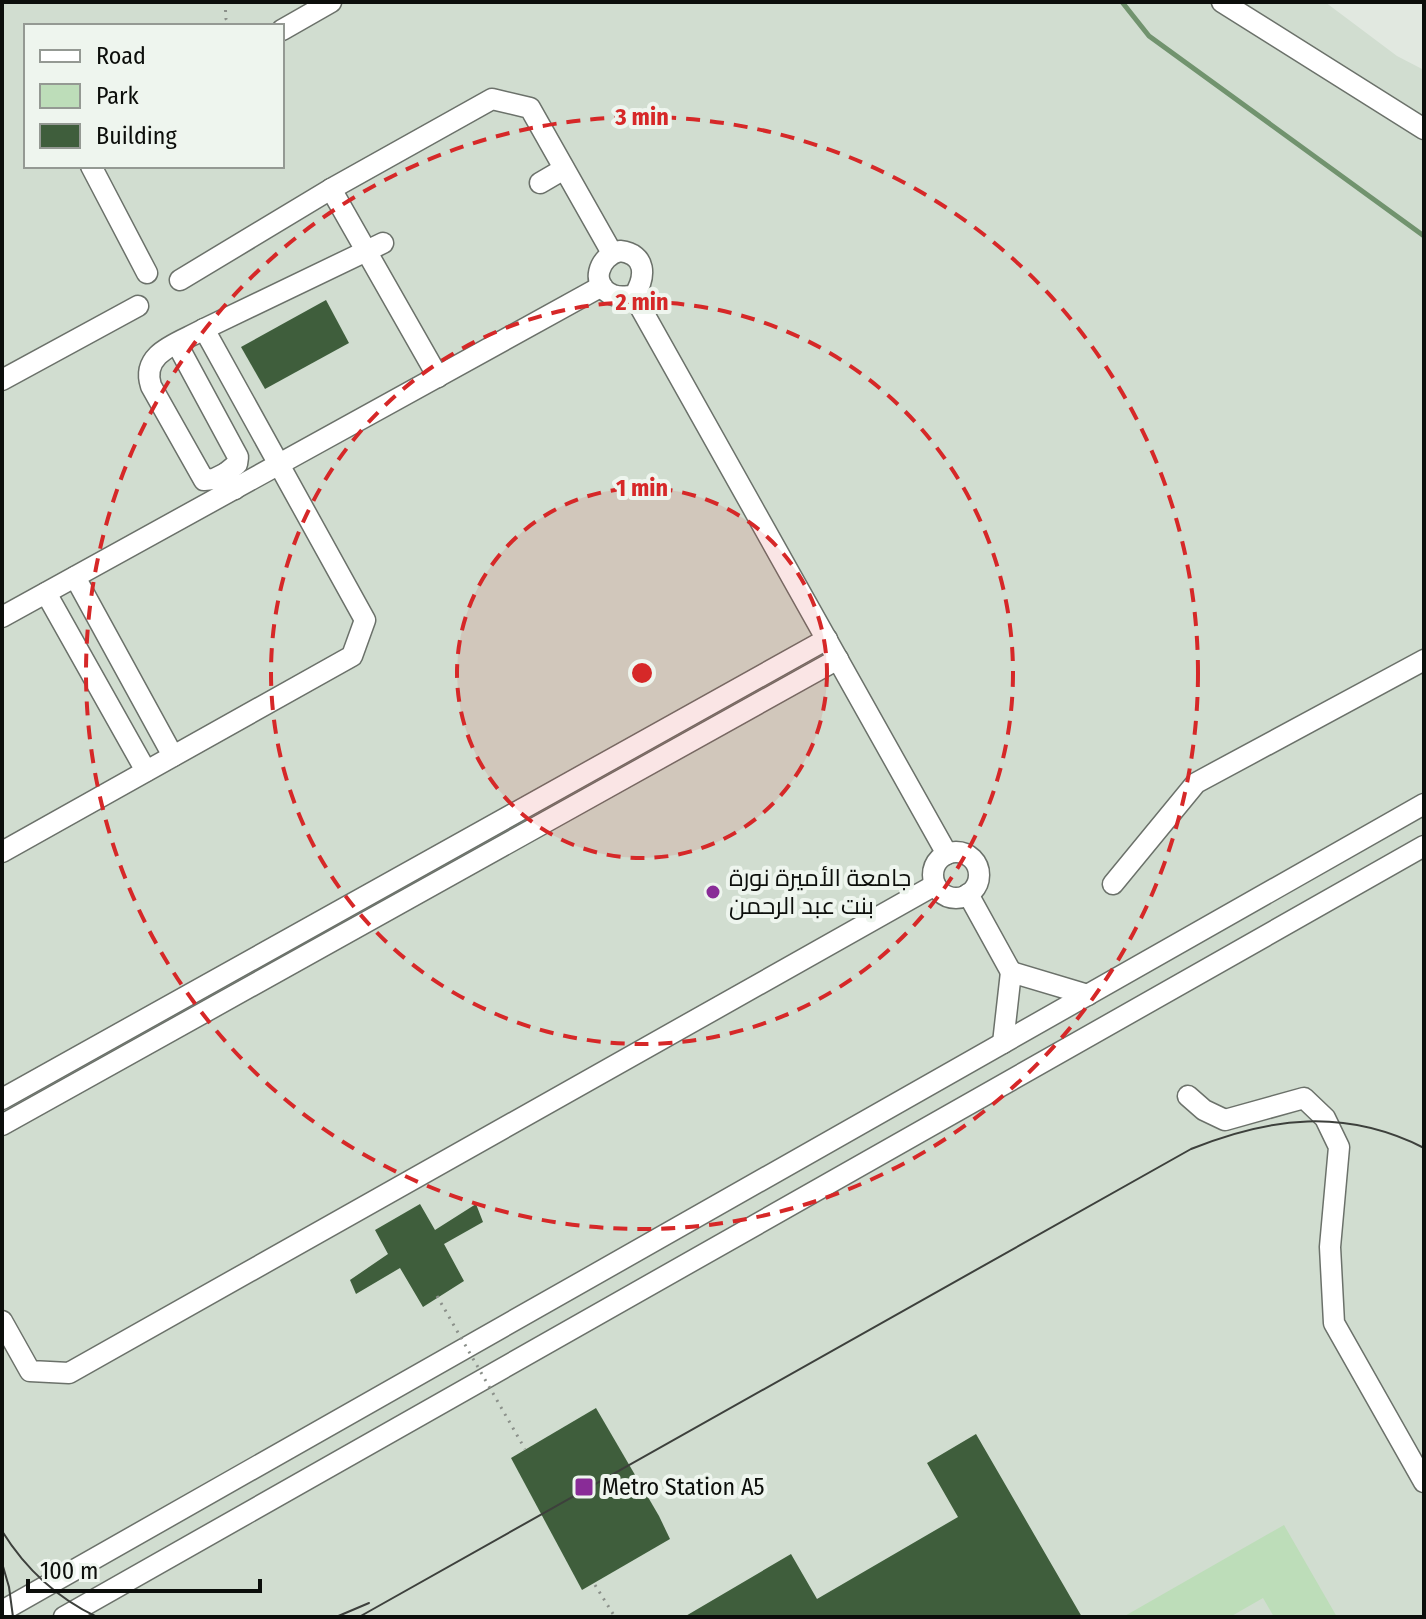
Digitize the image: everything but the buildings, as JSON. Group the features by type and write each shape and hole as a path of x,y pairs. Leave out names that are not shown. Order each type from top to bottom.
{"street":[{"path":"288,2 291,25 331,2"},
{"path":"1222,2 1424,129"},
{"path":"180,280 331,189 492,99 530,108 612,253"},
{"path":"92,168 147,273"},
{"path":"540,183 564,169"},
{"path":"331,189 374,248 438,377"},
{"path":"231,481 204,480 151,386 147,374 149,364 155,356 204,329 374,248"},
{"path":"612,253 634,255 642,267 642,282 634,296 611,294 602,286 598,269 612,253"},
{"path":"2,617 75,577 231,481 279,464 602,286"},
{"path":"634,296 947,854"},
{"path":"2,380 138,306"},
{"path":"2,852 352,656 365,620 204,329"},
{"path":"177,344 238,457 231,481"},
{"path":"75,577 173,756"},
{"path":"46,593 146,771"},
{"path":"2,1099 827,639"},
{"path":"2,1125 838,659"},
{"path":"1113,884 1196,783 1424,660"},
{"path":"2,1611 1424,804"},
{"path":"64,1617 1424,846"},
{"path":"947,854 968,856 977,868 977,883 968,894 953,898 935,885 933,871 947,854"},
{"path":"2,1321 30,1371 69,1373 935,885"},
{"path":"968,894 1011,972 1003,1043"},
{"path":"1011,972 1088,995"},
{"path":"1188,1096 1204,1110 1225,1120 1304,1098 1325,1118 1339,1147 1330,1247 1334,1323 1424,1482"}],"path":[{"path":"225,2 229,24"},
{"path":"437,1296 525,1449"},
{"path":"595,1585 615,1617"}],"shaded area":[{"name":"جامعة الأميرة نورة بنت عبد الرحمن","path":"2,2 1325,2 1397,56 1424,70 1424,1617 2,1617"}],"green space":[{"path":"1284,1525 1337,1617 1274,1617 1263,1598 1230,1617 1123,1617"}],"waterway":[{"path":"1122,2 1149,36 1424,236"}],"tram line":[{"path":"359,1617 1191,1149 1250,1130 1308,1122 1336,1122 1365,1127 1395,1135 1424,1148"},
{"path":"2,1531 43,1581 97,1617"},
{"path":"2,1563 13,1617"},
{"path":"336,1617 369,1603"}],"place":[{"name":"جامعة الأميرة نورة بنت عبد الرحمن","path":"713,892"},
{"name":"Metro Station A5","path":"584,1487"}]}
